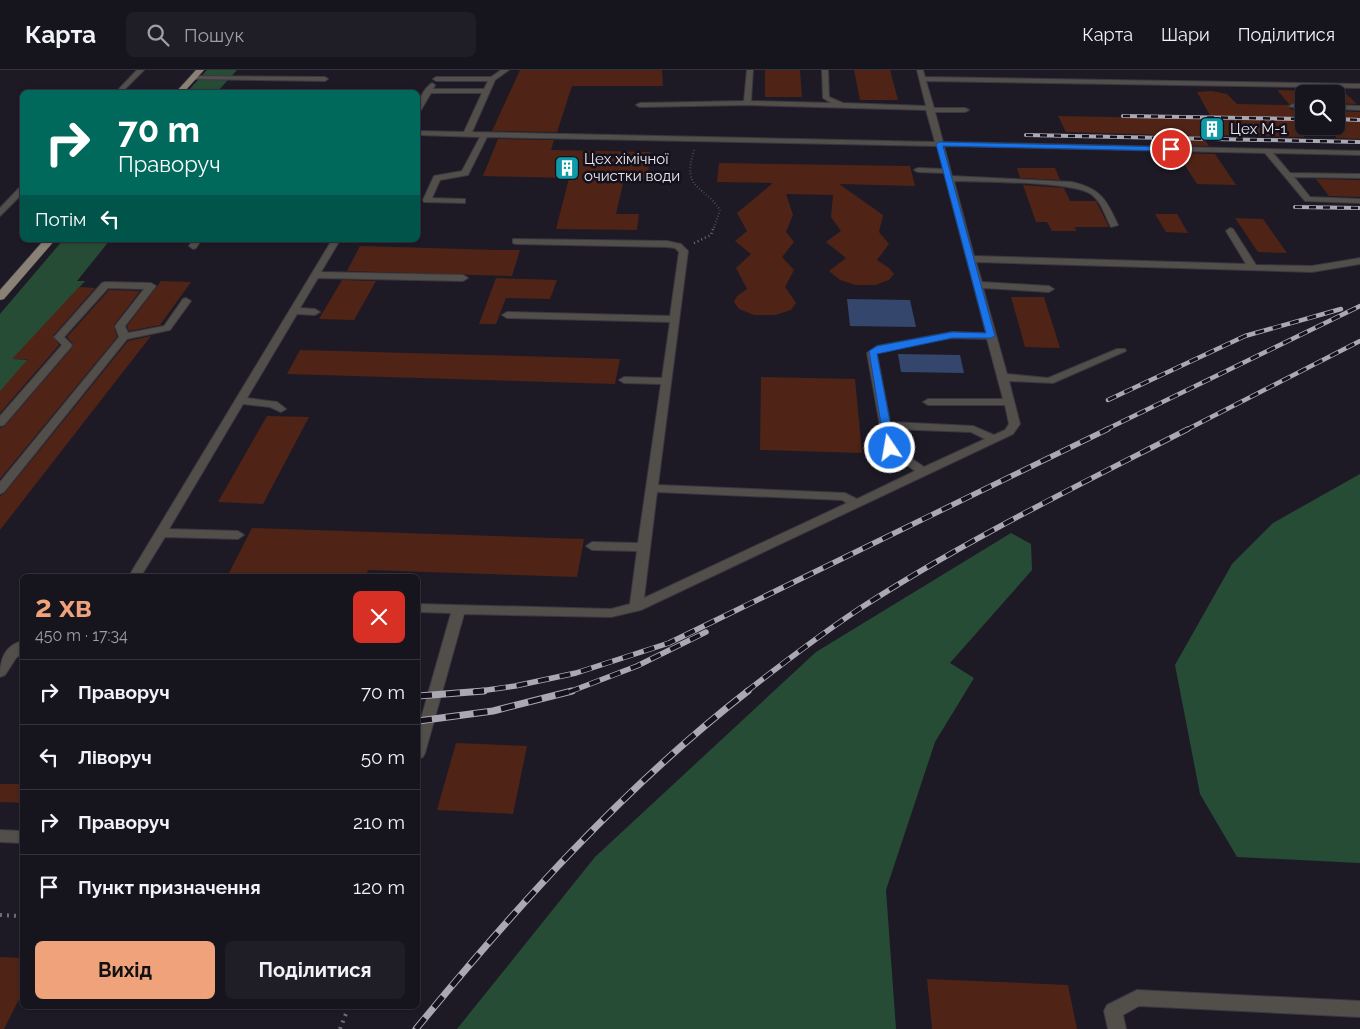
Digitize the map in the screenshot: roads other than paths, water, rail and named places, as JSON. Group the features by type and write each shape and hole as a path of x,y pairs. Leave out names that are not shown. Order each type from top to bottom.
{"main road":[{"path":"182,90 200,70"},
{"path":"0,297 48,242"}],"lane":[{"path":"121,90 141,70"},
{"path":"420,105 442,70"},
{"path":"466,134 492,79 506,70"},
{"path":"747,103 750,70"},
{"path":"825,70 826,98 842,105"},
{"path":"420,608 611,613 636,607 925,473 1008,432 1015,424 920,70"},
{"path":"193,78 325,79"},
{"path":"436,78 492,79"},
{"path":"922,79 1360,86"},
{"path":"1348,86 1360,97"},
{"path":"428,91 486,91"},
{"path":"640,105 747,103 965,110"},
{"path":"1345,107 1360,108"},
{"path":"420,133 1360,153"},
{"path":"462,201 427,200 437,178 465,173 484,135"},
{"path":"1267,151 1308,199 1313,201 1360,201"},
{"path":"918,170 947,175 1072,184 1083,187 1100,196 1114,225"},
{"path":"1288,175 1360,176"},
{"path":"0,213 20,192"},
{"path":"1230,231 1252,266"},
{"path":"516,241 678,246 684,251 636,607"},
{"path":"136,574 335,242"},
{"path":"972,260 1312,269 1360,261"},
{"path":"316,275 463,278"},
{"path":"0,424 67,345 58,337 105,285 152,286 120,326 124,337"},
{"path":"977,285 1049,289"},
{"path":"0,490 124,337 167,328 186,301"},
{"path":"294,311 315,312"},
{"path":"507,315 675,319"},
{"path":"925,473 890,448 872,353 877,349 952,335 991,336"},
{"path":"1002,377 1049,381 1120,351"},
{"path":"624,380 666,381"},
{"path":"240,401 274,404 281,409"},
{"path":"928,402 1008,402"},
{"path":"885,425 973,429 994,439"},
{"path":"652,488 845,497 856,504"},
{"path":"161,533 238,535"},
{"path":"592,546 644,547"},
{"path":"420,746 459,609"},
{"path":"0,672 11,655 20,648"},
{"path":"0,836 20,837"},
{"path":"1116,1029 1112,1011 1137,998 1360,1009"}],"water":[{"path":"847,299 910,300 916,327 850,326"},
{"path":"898,354 960,355 964,373 901,372"}],"railway":[{"path":"1123,116 1295,119"},
{"path":"1345,119 1360,120"},
{"path":"1026,135 1360,142"},
{"path":"1295,207 1360,208"},
{"path":"1105,430 1360,306"},
{"path":"1108,400 1245,336 1341,309"},
{"path":"1186,430 1360,341"},
{"path":"475,692 515,686 576,673 669,643 1108,429"},
{"path":"746,692 859,609 939,560 1021,515 1188,429"},
{"path":"571,691 637,666 706,632"},
{"path":"475,692 484,691"},
{"path":"420,721 493,711 571,691"},
{"path":"416,1029 492,938 614,808 702,728 748,691"},
{"path":"420,696 475,692"}],"place":[{"name":"Цех М-1","path":"1212,129"},
{"name":"Цех хімічної очистки води","path":"567,168"}]}
